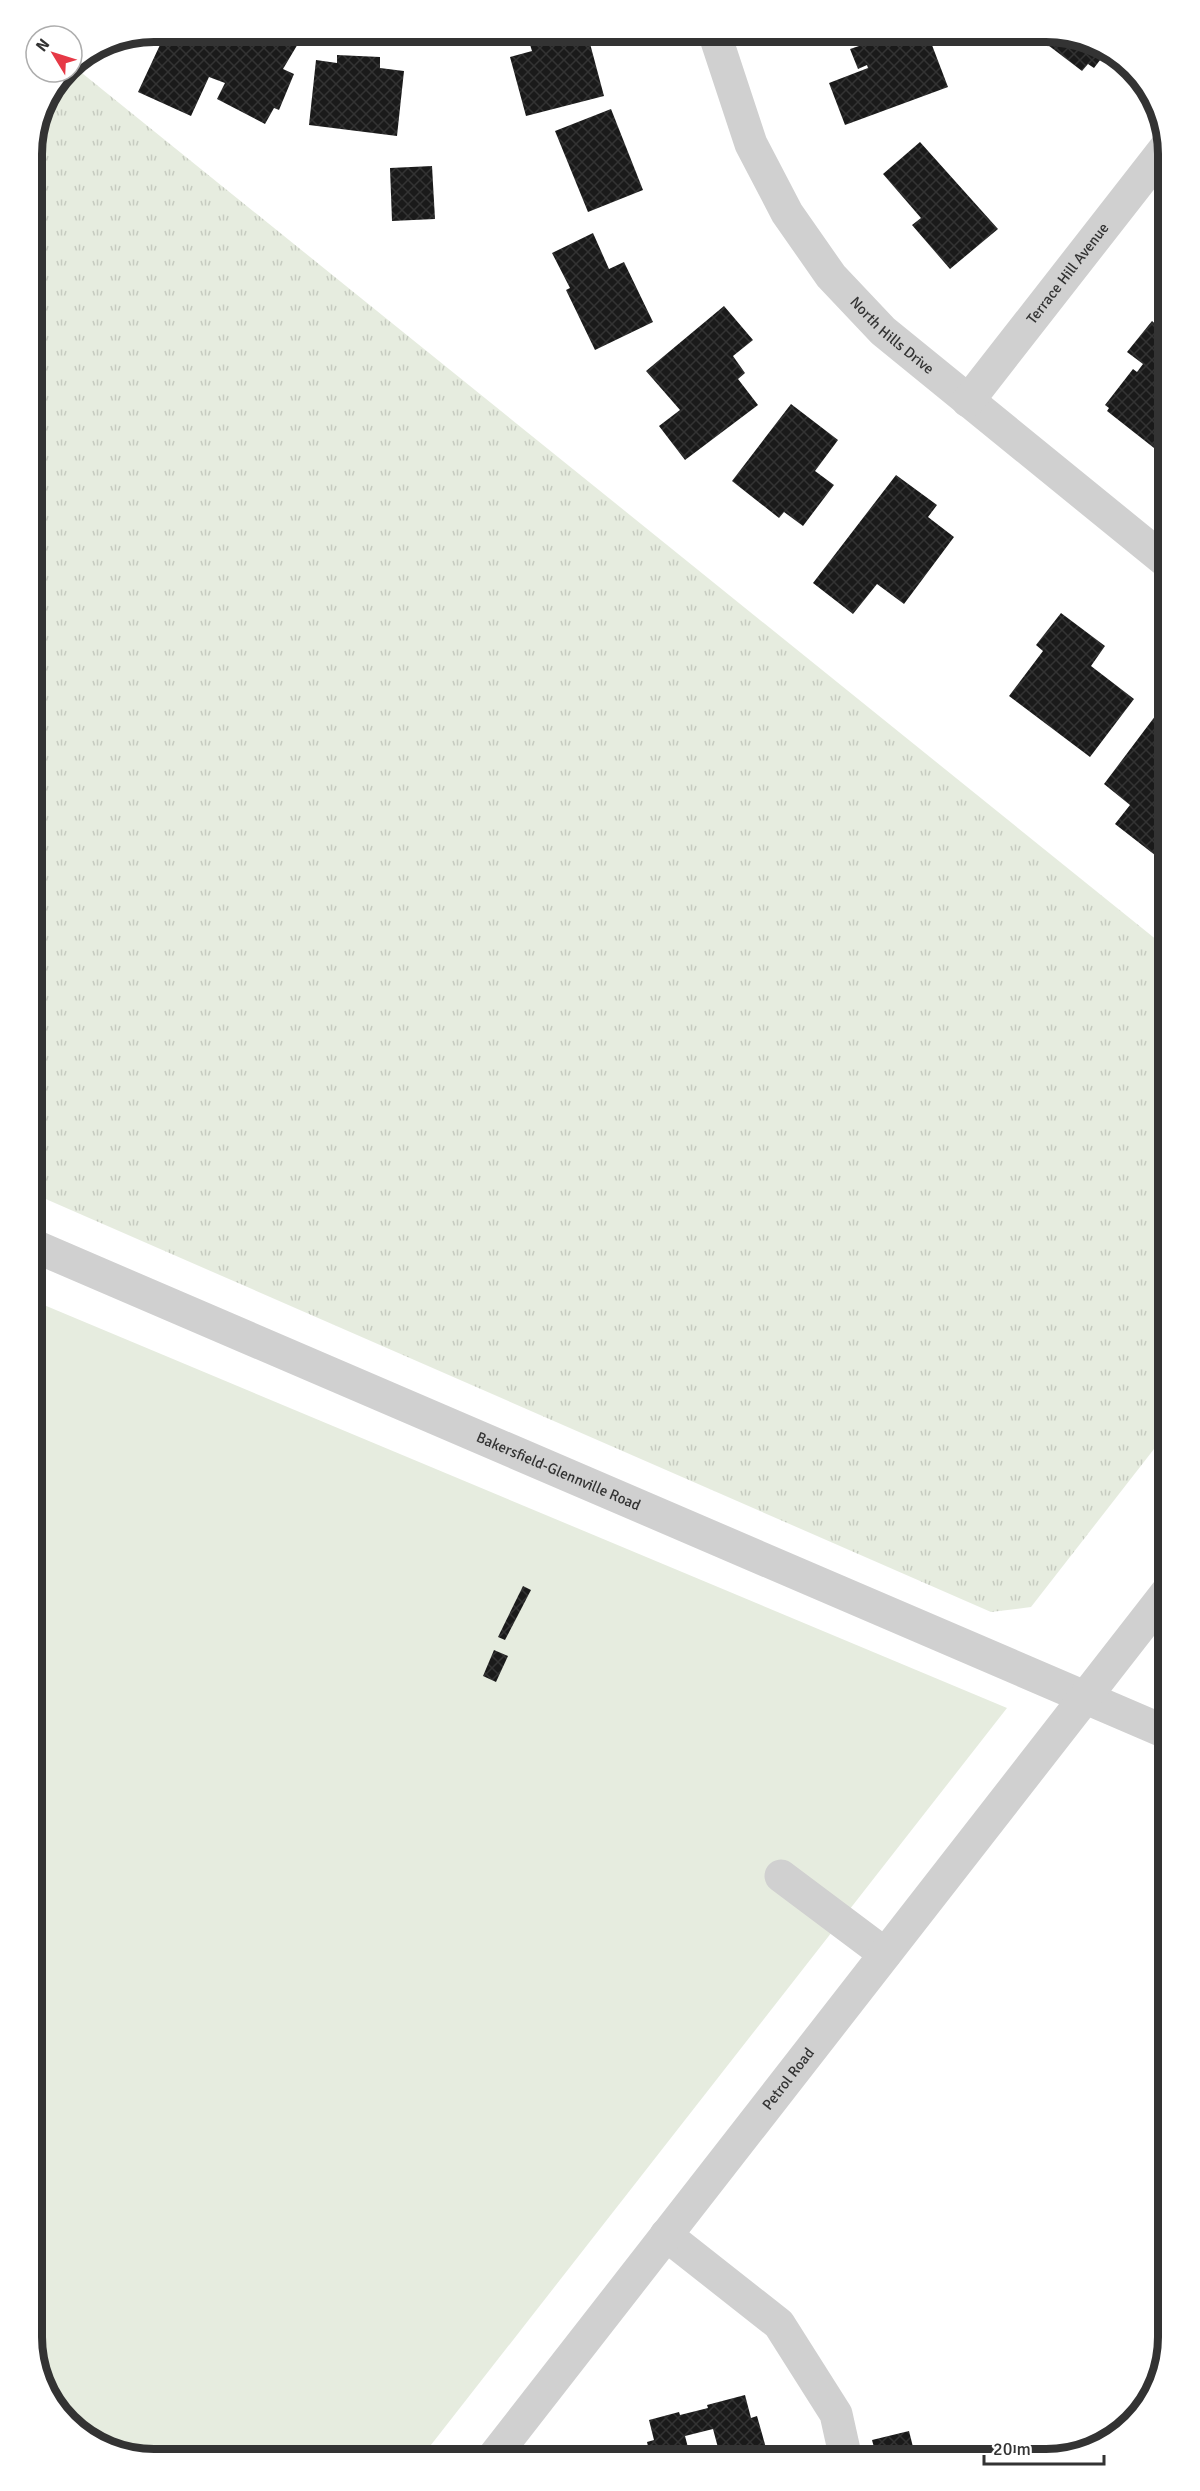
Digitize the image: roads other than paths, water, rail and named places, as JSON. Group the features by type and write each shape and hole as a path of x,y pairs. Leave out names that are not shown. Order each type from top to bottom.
{"street":[{"name":"North Hills Drive","path":"717,42 751,144 787,213 831,276 883,332 1158,555"},
{"name":"Terrace Hill Avenue","path":"968,401 1158,158"},
{"name":"Bakersfield-Glennville Road","path":"42,1249 1158,1729"},
{"name":"Petrol Road","path":"500,2449 1085,1698 1158,1622"},
{"path":"781,1876 885,1954"},
{"path":"666,2235 779,2324 836,2414 844,2449"}]}
